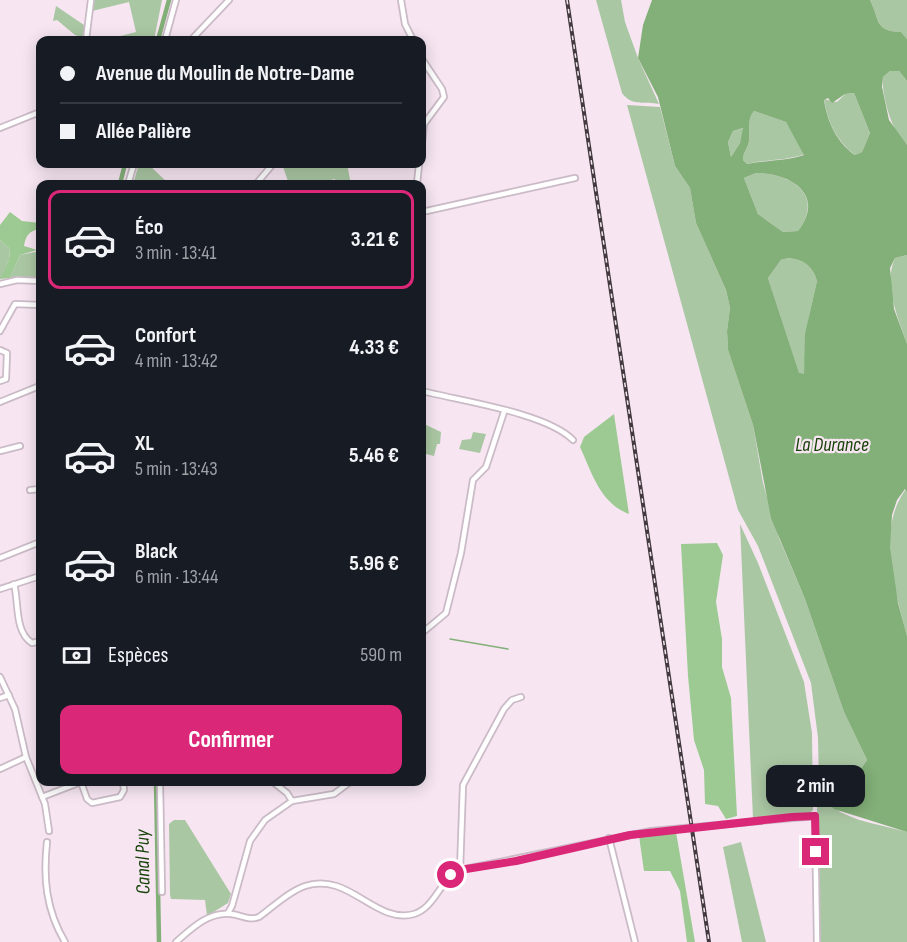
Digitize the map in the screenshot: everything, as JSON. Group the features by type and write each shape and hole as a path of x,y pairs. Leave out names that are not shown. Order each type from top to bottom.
{"street":[{"path":"86,36 91,0"},
{"path":"166,36 176,0"},
{"path":"195,36 229,0"},
{"path":"400,0 405,24 411,36"},
{"path":"426,65 442,89 444,97 426,121"},
{"path":"0,128 36,114"},
{"path":"259,180 270,168"},
{"path":"426,211 574,178"},
{"path":"0,284 17,279 36,281"},
{"path":"0,331 15,304 36,305"},
{"path":"0,350 7,353 6,379 0,381"},
{"path":"0,402 36,387"},
{"path":"426,393 554,426 573,440"},
{"path":"426,630 446,613 461,553 473,480 486,466 504,412"},
{"path":"0,451 20,446"},
{"path":"30,490 36,489"},
{"path":"0,558 36,544"},
{"path":"0,589 36,577"},
{"path":"14,584 16,611 26,637 32,643 36,642"},
{"path":"0,677 18,718 26,757 36,782"},
{"path":"0,698 9,695"},
{"path":"460,870 463,785 504,709 512,700 521,697"},
{"path":"0,769 26,757"},
{"path":"38,786 48,813 49,831"},
{"path":"42,797 71,786"},
{"path":"82,786 87,799 92,803 120,797 124,786"},
{"path":"160,786 162,892"},
{"path":"278,786 287,793 291,801"},
{"path":"228,913 246,854 257,830 275,812 291,801 334,794 345,786"},
{"path":"176,942 200,922 228,913 250,920 259,917 305,886 329,883 350,890 391,914 410,915 423,910 451,875 460,870 541,856 609,838 651,831 815,816 817,942"},
{"path":"609,838 635,942"},
{"path":"47,842 45,872 48,904 55,926 65,942"}],"shaded area":[{"path":"93,0 162,0 155,36 120,36 136,32 129,2 92,11"},
{"path":"596,0 621,0 625,22 638,58 659,104 634,102 622,93"},
{"path":"870,0 907,0 907,39 901,32 882,27"},
{"path":"56,6 87,27 87,31 82,36 78,36 57,20 53,21"},
{"path":"890,71 899,71 907,81 907,145 897,133 886,104 883,77"},
{"path":"854,93 870,133 862,152 855,155 843,144 834,130 824,99 837,102 845,94"},
{"path":"627,105 660,107 675,166 690,188 696,223 726,290 730,308 727,331 728,350 753,425 763,483 779,538 805,599 844,712 867,760 858,773 838,779 836,782 819,785 818,738 811,683 758,546 738,510"},
{"path":"754,111 786,122 805,154 747,164 743,157 749,141 750,118"},
{"path":"744,128 740,143 731,157 728,142 733,131"},
{"path":"138,168 152,168 165,180 134,180"},
{"path":"283,168 348,168 350,180 335,179 288,180"},
{"path":"756,173 781,177 800,188 806,197 808,207 798,231 783,232 758,214 744,178"},
{"path":"10,212 22,221 36,223 36,230 29,234 24,246 36,250 20,255 10,278 0,279 9,260 10,249 0,240 0,225"},
{"path":"0,240 10,249 9,260 0,280"},
{"path":"36,252 36,279 10,278 20,255"},
{"path":"907,255 907,344 893,301 891,279 895,258"},
{"path":"788,258 807,264 817,281 809,317 804,374 799,374 768,278 781,260"},
{"path":"614,414 629,514 611,503 604,495 580,447 584,437"},
{"path":"426,425 441,432 440,444 437,444 434,456 426,454"},
{"path":"473,432 486,434 480,453 459,449 462,440 471,439"},
{"path":"906,489 907,636 894,580 890,541 897,505"},
{"path":"740,524 758,563 804,682 812,733 813,810 810,813 753,819"},
{"path":"717,543 723,555 716,602 722,639 722,667 731,698 737,816 726,819 718,806 705,804 704,770 694,740 681,544"},
{"path":"817,793 822,793 828,802 847,815 907,832 907,942 818,942"},
{"path":"174,820 185,820 231,894 228,903 207,916 205,900 171,899 169,824"},
{"path":"676,832 695,942 687,942 680,891 670,871 644,871 639,836"},
{"path":"741,842 766,942 742,942 723,847"}],"water":[{"name":"La Durance","path":"652,0 870,0 882,27 901,32 907,39 907,81 899,71 890,71 883,77 882,87 889,120 907,145 907,255 895,258 890,268 894,309 907,344 907,492 905,489 897,500 892,515 890,547 898,603 907,636 907,832 834,809 825,800 819,785 836,782 838,779 858,773 867,760 844,712 805,599 771,518 753,425 728,350 727,331 730,308 726,290 696,223 690,188 675,166 658,97 638,58 643,25","holes":["854,93 870,133 862,152 855,155 834,131 824,100 828,98 832,103 845,94","754,111 786,122 804,155 747,164 743,157 749,141","743,128 740,143 731,157 728,142 733,131","756,173 769,174 792,182 801,188 806,197 808,207 806,218 798,231 783,232 758,214 744,178","788,258 807,264 817,281 805,334 804,374 799,373 768,278 781,260"]}],"waterway":[{"name":"Canal Puy","path":"159,36 169,0"},
{"name":"Canal Puy","path":"121,180 124,168"},
{"path":"450,639 508,649"},
{"name":"Canal Puy","path":"156,786 159,942"}],"railway":[{"path":"567,0 709,942"}],"route":[{"path":"451,875 460,870 541,856 609,838 651,831 792,817 815,816 816,852"}]}
